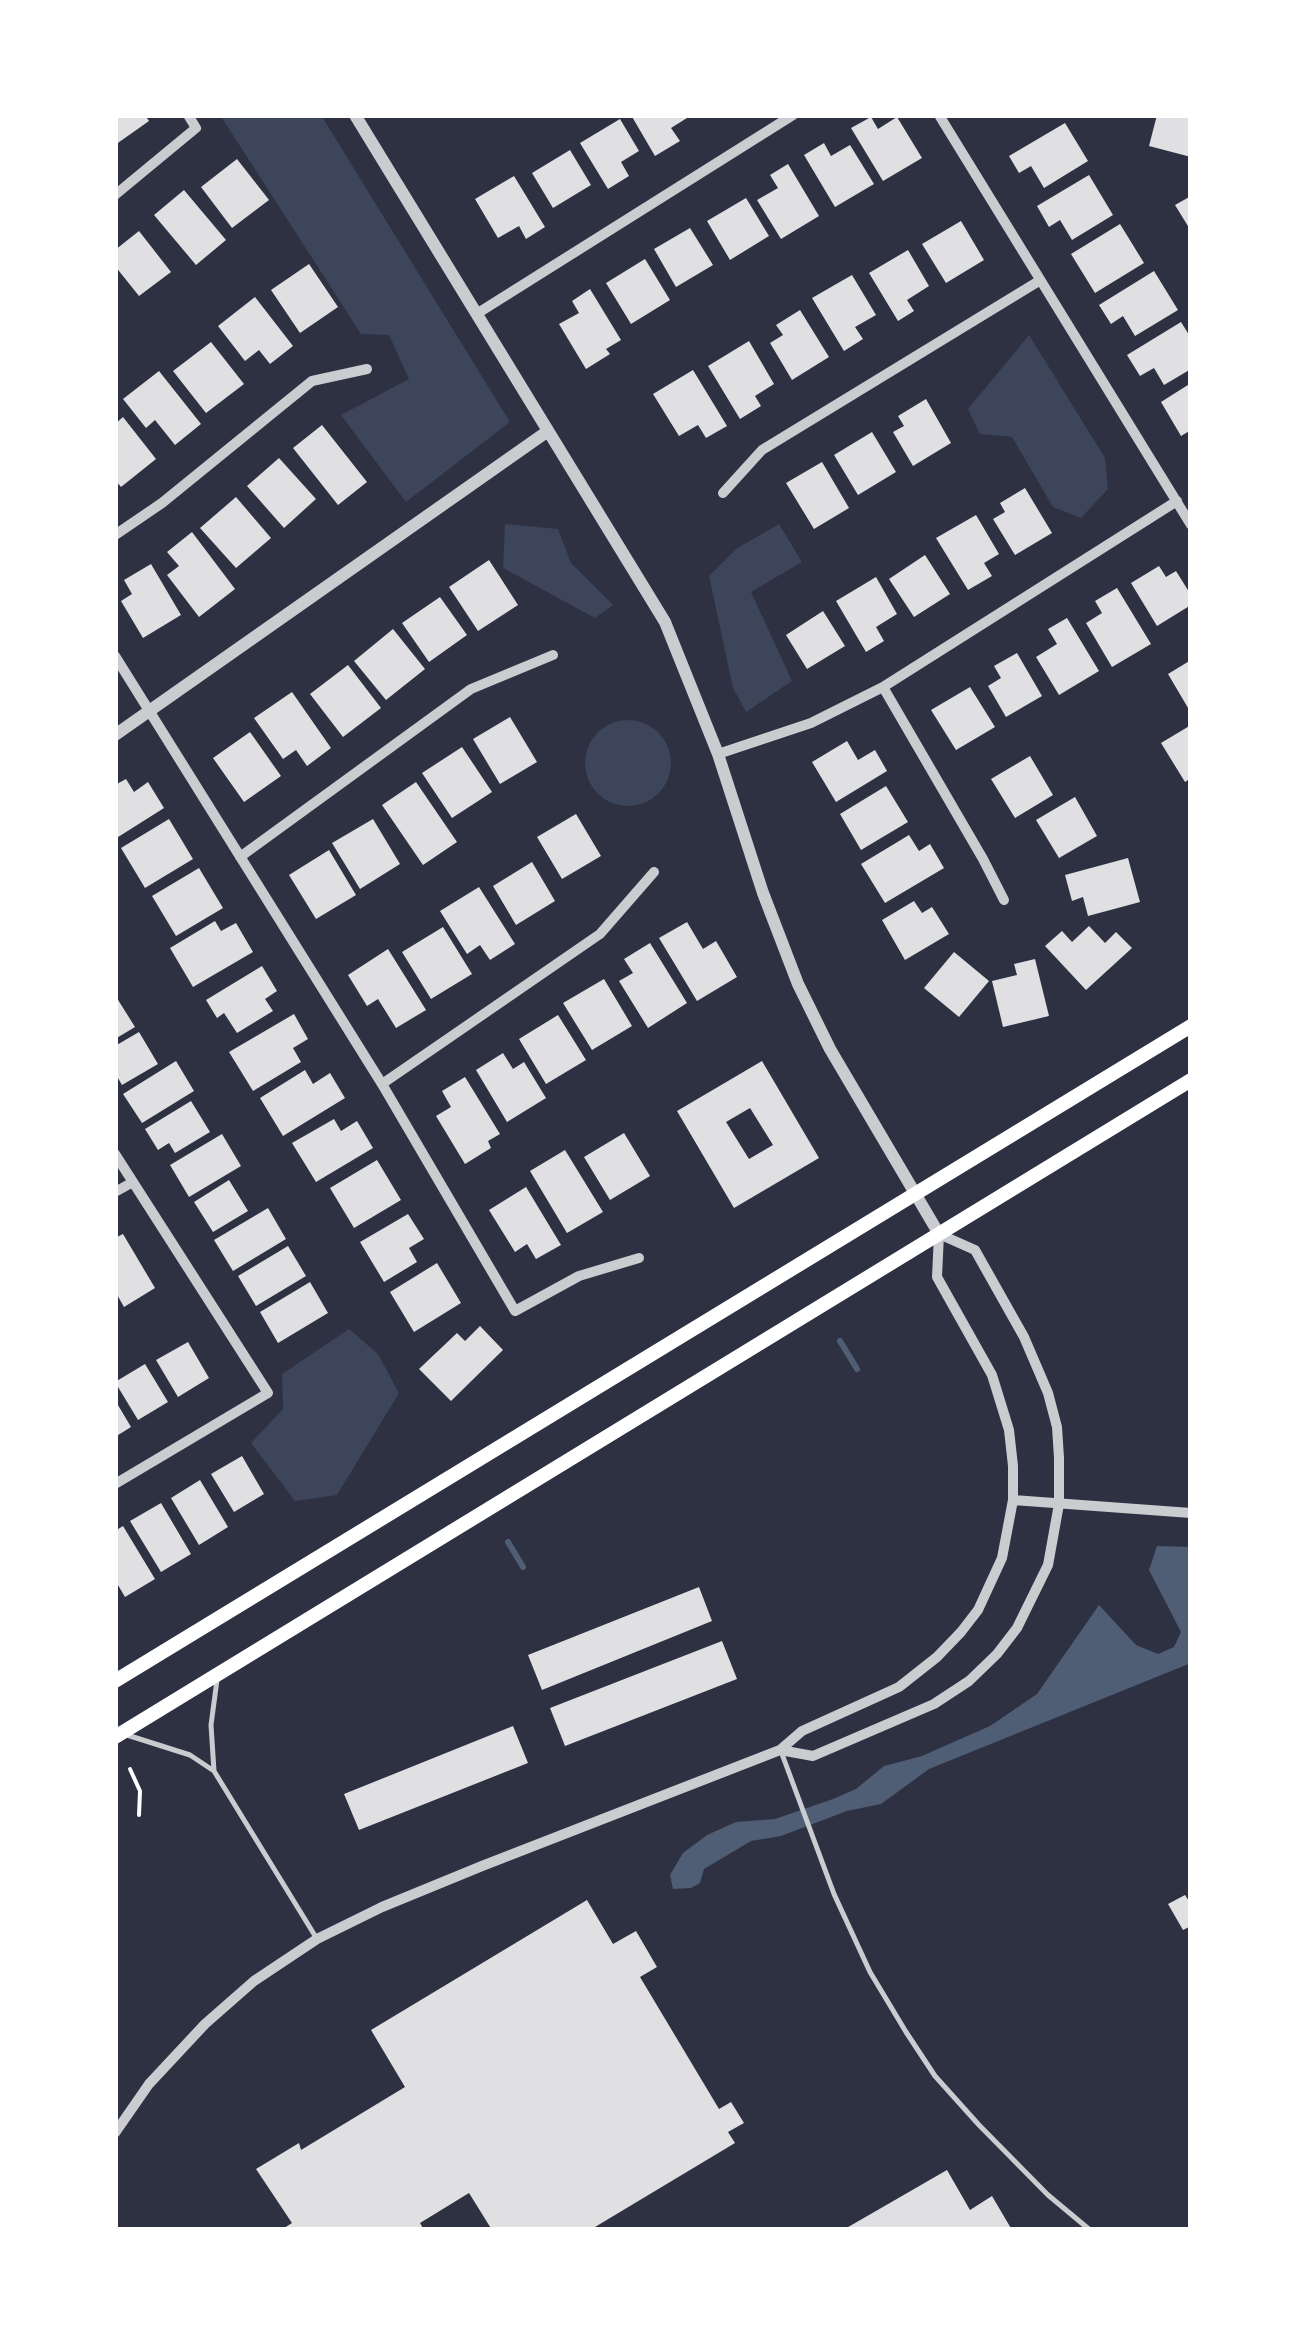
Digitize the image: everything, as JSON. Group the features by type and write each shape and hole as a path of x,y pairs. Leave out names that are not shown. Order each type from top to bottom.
{"main road":[{"path":"115,1682 1191,1026"},
{"path":"118,1735 1191,1080"}],"street":[{"path":"115,195 196,128 188,115"},
{"path":"115,2133 150,2084 205,2024 254,1981 316,1939 382,1907 780,1750 802,1730 899,1687 937,1657 978,1610 995,1577 1006,1542 1012,1500 1009,1430 1003,1404 992,1375 937,1277 939,1234 830,1049 798,984 718,754 665,622 355,115"},
{"path":"478,314 794,115"},
{"path":"939,115 1191,525"},
{"path":"723,494 762,450 1038,280"},
{"path":"115,535 162,504 312,381 366,370"},
{"path":"115,735 548,431"},
{"path":"718,754 812,723 883,687 1177,502"},
{"path":"240,857 471,690 553,655"},
{"path":"115,656 382,1084 515,1311 579,1276 639,1258"},
{"path":"883,687 984,858 1004,900"},
{"path":"382,1084 600,934 654,872"},
{"path":"115,1154 268,1393 115,1484"},
{"path":"115,1192 133,1182"},
{"path":"780,1750 813,1756 909,1716 969,1681 998,1654 1032,1602 1048,1565 1059,1504 1057,1427 1038,1367 975,1250 939,1234"},
{"path":"1012,1500 1191,1513"}],"lane":[{"path":"214,1771 211,1725 218,1674"},
{"path":"118,1735 190,1755 214,1771 316,1939"},
{"path":"780,1750 834,1894 870,1972 935,2076 1048,2195 1090,2230"}],"path":[{"path":"130,1768 140,1791 139,1815"}],"shaded area":[{"path":"220,115 321,115 510,422 406,502 341,415 409,379 389,335 361,334"},
{"path":"1029,335 1105,458 1108,489 1081,518 1053,507 1012,437 980,434 968,409"},
{"path":"505,524 558,529 571,563 613,605 595,618 503,568"},
{"path":"779,524 802,562 751,592 792,681 746,712 733,688 709,576 736,549"},
{"path":"628,720 658,733 671,763 658,793 628,806 598,793 585,763 598,733"},
{"path":"349,1329 378,1354 399,1393 337,1495 295,1501 251,1443 283,1409 282,1374"},
{"path":"1157,1546 1191,1547 1191,1663 929,1769 881,1804 847,1811 781,1836 751,1841 704,1869 700,1883 673,1889 670,1875 683,1853 707,1835 736,1822 775,1819 833,1799 856,1789 884,1766 922,1756 990,1726 1037,1694 1099,1605 1136,1645 1158,1654 1174,1647 1181,1632 1149,1570"}],"building":[{"path":"115,115 145,115 149,121 115,145"},
{"path":"631,115 687,118 671,128 680,141 655,156"},
{"path":"1157,115 1191,115 1191,157 1149,146"},
{"path":"871,117 878,129 897,117 922,158 883,181 851,128"},
{"path":"620,119 639,151 621,162 629,176 608,189 580,143"},
{"path":"1065,123 1088,161 1044,188 1031,166 1019,173 1009,156"},
{"path":"824,143 831,156 850,145 874,184 835,207 804,155"},
{"path":"570,150 591,185 553,208 532,173"},
{"path":"237,159 269,200 232,228 201,187"},
{"path":"788,164 819,216 781,239 757,200 778,188 770,175"},
{"path":"1089,175 1113,215 1072,240 1060,220 1049,227 1037,206"},
{"path":"514,176 545,227 526,239 519,226 498,238 475,199"},
{"path":"184,190 226,240 196,265 154,215"},
{"path":"1191,196 1191,231 1175,205"},
{"path":"746,198 769,236 730,260 707,221"},
{"path":"961,221 984,260 946,283 922,244"},
{"path":"1120,224 1144,263 1095,293 1071,254"},
{"path":"690,228 713,265 676,287 654,249"},
{"path":"139,231 171,272 139,296 115,266 115,250"},
{"path":"908,250 929,286 907,300 914,311 898,321 869,273"},
{"path":"645,259 670,300 631,324 606,283"},
{"path":"309,264 338,307 300,333 271,290"},
{"path":"1154,271 1178,310 1135,336 1123,316 1111,324 1099,305"},
{"path":"852,275 876,315 855,327 863,339 844,351 812,298"},
{"path":"590,289 621,340 606,349 610,354 586,369 559,324 579,313 572,301"},
{"path":"255,297 293,346 270,364 259,350 245,361 218,326"},
{"path":"800,310 829,357 792,380 770,343 783,335 776,325"},
{"path":"1181,322 1191,338 1191,369 1164,385 1154,368 1140,376 1127,355"},
{"path":"749,341 774,384 755,396 761,406 740,419 708,366"},
{"path":"211,342 244,384 206,413 173,371"},
{"path":"693,370 727,426 706,438 698,425 679,436 653,394"},
{"path":"159,371 201,424 175,445 155,420 146,428 123,399"},
{"path":"1191,383 1191,430 1181,436 1161,402"},
{"path":"926,399 951,443 913,466 893,432 904,426 898,416"},
{"path":"123,417 156,459 121,487 115,480 115,424"},
{"path":"322,425 367,482 338,505 293,448"},
{"path":"872,432 896,472 858,495 834,455"},
{"path":"279,458 316,499 284,528 247,486"},
{"path":"822,462 849,508 814,529 786,483"},
{"path":"1025,488 1052,533 1015,555 993,519 1005,512 1000,503"},
{"path":"236,497 271,538 236,568 200,528"},
{"path":"976,515 999,554 984,563 992,576 968,590 936,538"},
{"path":"192,532 235,589 199,617 167,575 179,566 167,552"},
{"path":"925,555 950,594 914,617 889,579"},
{"path":"489,560 518,605 478,631 449,587"},
{"path":"151,564 181,615 143,638 121,601 132,594 124,580"},
{"path":"1159,566 1166,577 1176,571 1191,595 1191,605 1157,626 1131,583"},
{"path":"876,577 897,614 876,627 884,641 866,652 836,601"},
{"path":"1117,588 1151,644 1112,667 1086,623 1102,613 1095,601"},
{"path":"440,597 467,635 429,662 402,623"},
{"path":"823,611 845,646 807,669 786,635"},
{"path":"1067,618 1099,671 1059,695 1036,657 1057,644 1048,629"},
{"path":"393,629 425,669 386,700 354,661"},
{"path":"1017,653 1042,696 1006,717 988,686 1001,678 994,666"},
{"path":"1191,660 1191,713 1168,674"},
{"path":"348,665 381,708 343,737 310,694"},
{"path":"970,687 995,727 956,750 931,710"},
{"path":"292,692 331,748 307,766 296,750 283,759 254,718"},
{"path":"510,717 537,762 500,784 473,739"},
{"path":"1191,725 1191,778 1185,782 1161,743"},
{"path":"250,732 281,776 244,802 213,758"},
{"path":"847,741 858,760 875,750 887,771 836,802 812,762"},
{"path":"462,747 492,792 452,818 422,773"},
{"path":"1030,756 1053,795 1015,818 991,779"},
{"path":"126,779 134,792 148,782 164,808 115,839 115,785"},
{"path":"416,782 457,842 423,865 382,805"},
{"path":"886,786 908,822 861,850 840,814"},
{"path":"1075,797 1097,836 1059,858 1036,820"},
{"path":"576,814 601,856 562,879 537,837"},
{"path":"169,819 193,859 145,888 121,848"},
{"path":"373,819 400,864 360,889 332,843"},
{"path":"909,835 919,851 930,844 944,868 885,903 861,864"},
{"path":"329,850 356,895 316,919 289,875"},
{"path":"1128,858 1140,902 1088,916 1083,897 1072,901 1065,875"},
{"path":"532,862 555,901 516,925 493,886"},
{"path":"199,868 223,908 176,936 152,896"},
{"path":"479,887 515,944 490,960 480,945 467,954 440,911"},
{"path":"914,901 922,913 932,907 949,934 905,960 882,920"},
{"path":"215,921 221,931 236,923 253,952 193,987 170,948"},
{"path":"687,922 703,949 716,941 737,977 697,1001 659,938"},
{"path":"1089,926 1105,943 1116,932 1132,948 1086,990 1045,946 1062,931 1072,942"},
{"path":"443,927 472,974 431,999 402,952"},
{"path":"650,943 687,1003 648,1028 619,981 633,973 624,959"},
{"path":"388,949 426,1010 396,1028 378,999 367,1006 348,975"},
{"path":"954,952 989,981 959,1017 924,988"},
{"path":"1035,959 1049,1016 1003,1027 992,981 1017,975 1014,964"},
{"path":"262,966 277,991 265,999 273,1011 237,1033 224,1013 217,1018 206,1000"},
{"path":"604,979 632,1026 592,1050 563,1003"},
{"path":"115,995 135,1027 115,1039"},
{"path":"294,1014 308,1039 293,1048 301,1062 253,1091 229,1052"},
{"path":"558,1015 586,1060 546,1084 519,1039"},
{"path":"139,1032 158,1064 122,1085 115,1073 115,1046"},
{"path":"503,1053 513,1069 524,1062 546,1098 507,1122 476,1070"},
{"path":"176,1061 194,1091 142,1123 123,1094"},
{"path":"762,1061 819,1158 734,1208 677,1111","holes":["750,1108 773,1145 749,1159 726,1122"]},
{"path":"305,1070 313,1084 330,1073 345,1098 283,1136 260,1098"},
{"path":"465,1077 500,1134 488,1141 491,1148 465,1164 436,1116 451,1107 442,1091"},
{"path":"191,1101 210,1132 175,1153 169,1143 158,1150 145,1129"},
{"path":"334,1119 341,1131 357,1121 373,1148 316,1182 292,1143"},
{"path":"624,1133 650,1176 610,1200 584,1157"},
{"path":"222,1134 241,1166 189,1197 170,1165"},
{"path":"565,1150 603,1212 567,1233 530,1171"},
{"path":"377,1160 401,1200 354,1228 330,1188"},
{"path":"229,1180 248,1211 213,1232 194,1202"},
{"path":"526,1187 561,1245 536,1259 527,1244 515,1252 489,1210"},
{"path":"268,1208 286,1239 233,1271 214,1240"},
{"path":"408,1214 424,1239 409,1248 417,1262 384,1282 360,1242"},
{"path":"123,1234 155,1288 124,1307 115,1291 115,1238"},
{"path":"288,1246 306,1276 256,1306 238,1276"},
{"path":"437,1263 461,1303 414,1332 390,1292"},
{"path":"310,1282 328,1313 278,1343 260,1312"},
{"path":"480,1326 503,1350 451,1401 419,1369 457,1333 465,1341"},
{"path":"188,1342 209,1378 178,1397 156,1360"},
{"path":"145,1364 168,1402 138,1420 115,1382"},
{"path":"115,1400 131,1427 115,1437"},
{"path":"242,1456 264,1494 234,1512 211,1474"},
{"path":"200,1480 228,1527 199,1545 171,1498"},
{"path":"161,1503 191,1554 161,1572 130,1521"},
{"path":"123,1526 155,1579 125,1597 115,1580 115,1531"},
{"path":"699,1587 712,1621 542,1690 528,1655"},
{"path":"722,1641 737,1679 565,1746 550,1708"},
{"path":"513,1726 528,1763 359,1830 344,1794"},
{"path":"1185,1895 1191,1904 1191,1926 1183,1930 1168,1904"},
{"path":"587,1900 613,1944 636,1931 657,1967 640,1977 719,2109 731,2102 744,2123 728,2132 735,2143 590,2230 492,2230 469,2193 420,2223 424,2230 281,2230 292,2223 256,2169 299,2143 301,2150 405,2087 371,2030"},
{"path":"947,2170 970,2210 992,2196 1012,2230 843,2230"}],"waterway":[{"path":"840,1341 857,1369"},
{"path":"508,1542 523,1567"}]}
